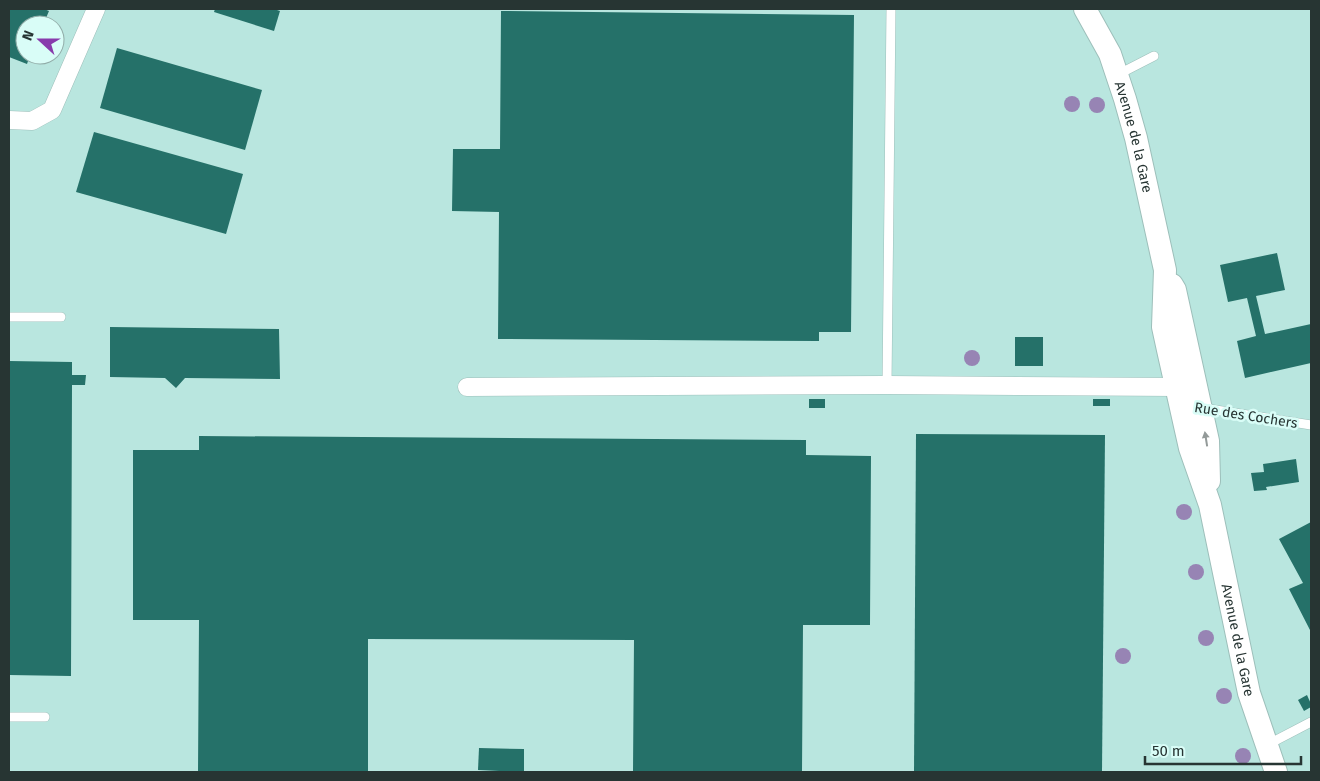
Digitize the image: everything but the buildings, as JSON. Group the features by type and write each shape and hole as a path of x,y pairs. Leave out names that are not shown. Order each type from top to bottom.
{"street":[{"path":"9,120 32,121 52,110 96,9"},
{"name":"Avenue de la Gare","path":"1085,9 1110,54 1126,99 1136,138 1164,270 1164,327 1188,395 1208,442 1210,505 1249,693 1276,772"},
{"path":"467,386 887,385 1188,395"}],"lane":[{"path":"887,385 891,9"},
{"path":"1117,75 1154,56"},
{"path":"9,317 61,317"},
{"name":"Rue des Cochers","path":"1188,395 1311,425"},
{"path":"9,716 45,717"},
{"path":"1266,745 1311,722"}],"shaded area":[{"path":"9,9 1311,9 1311,772 9,772"}]}
